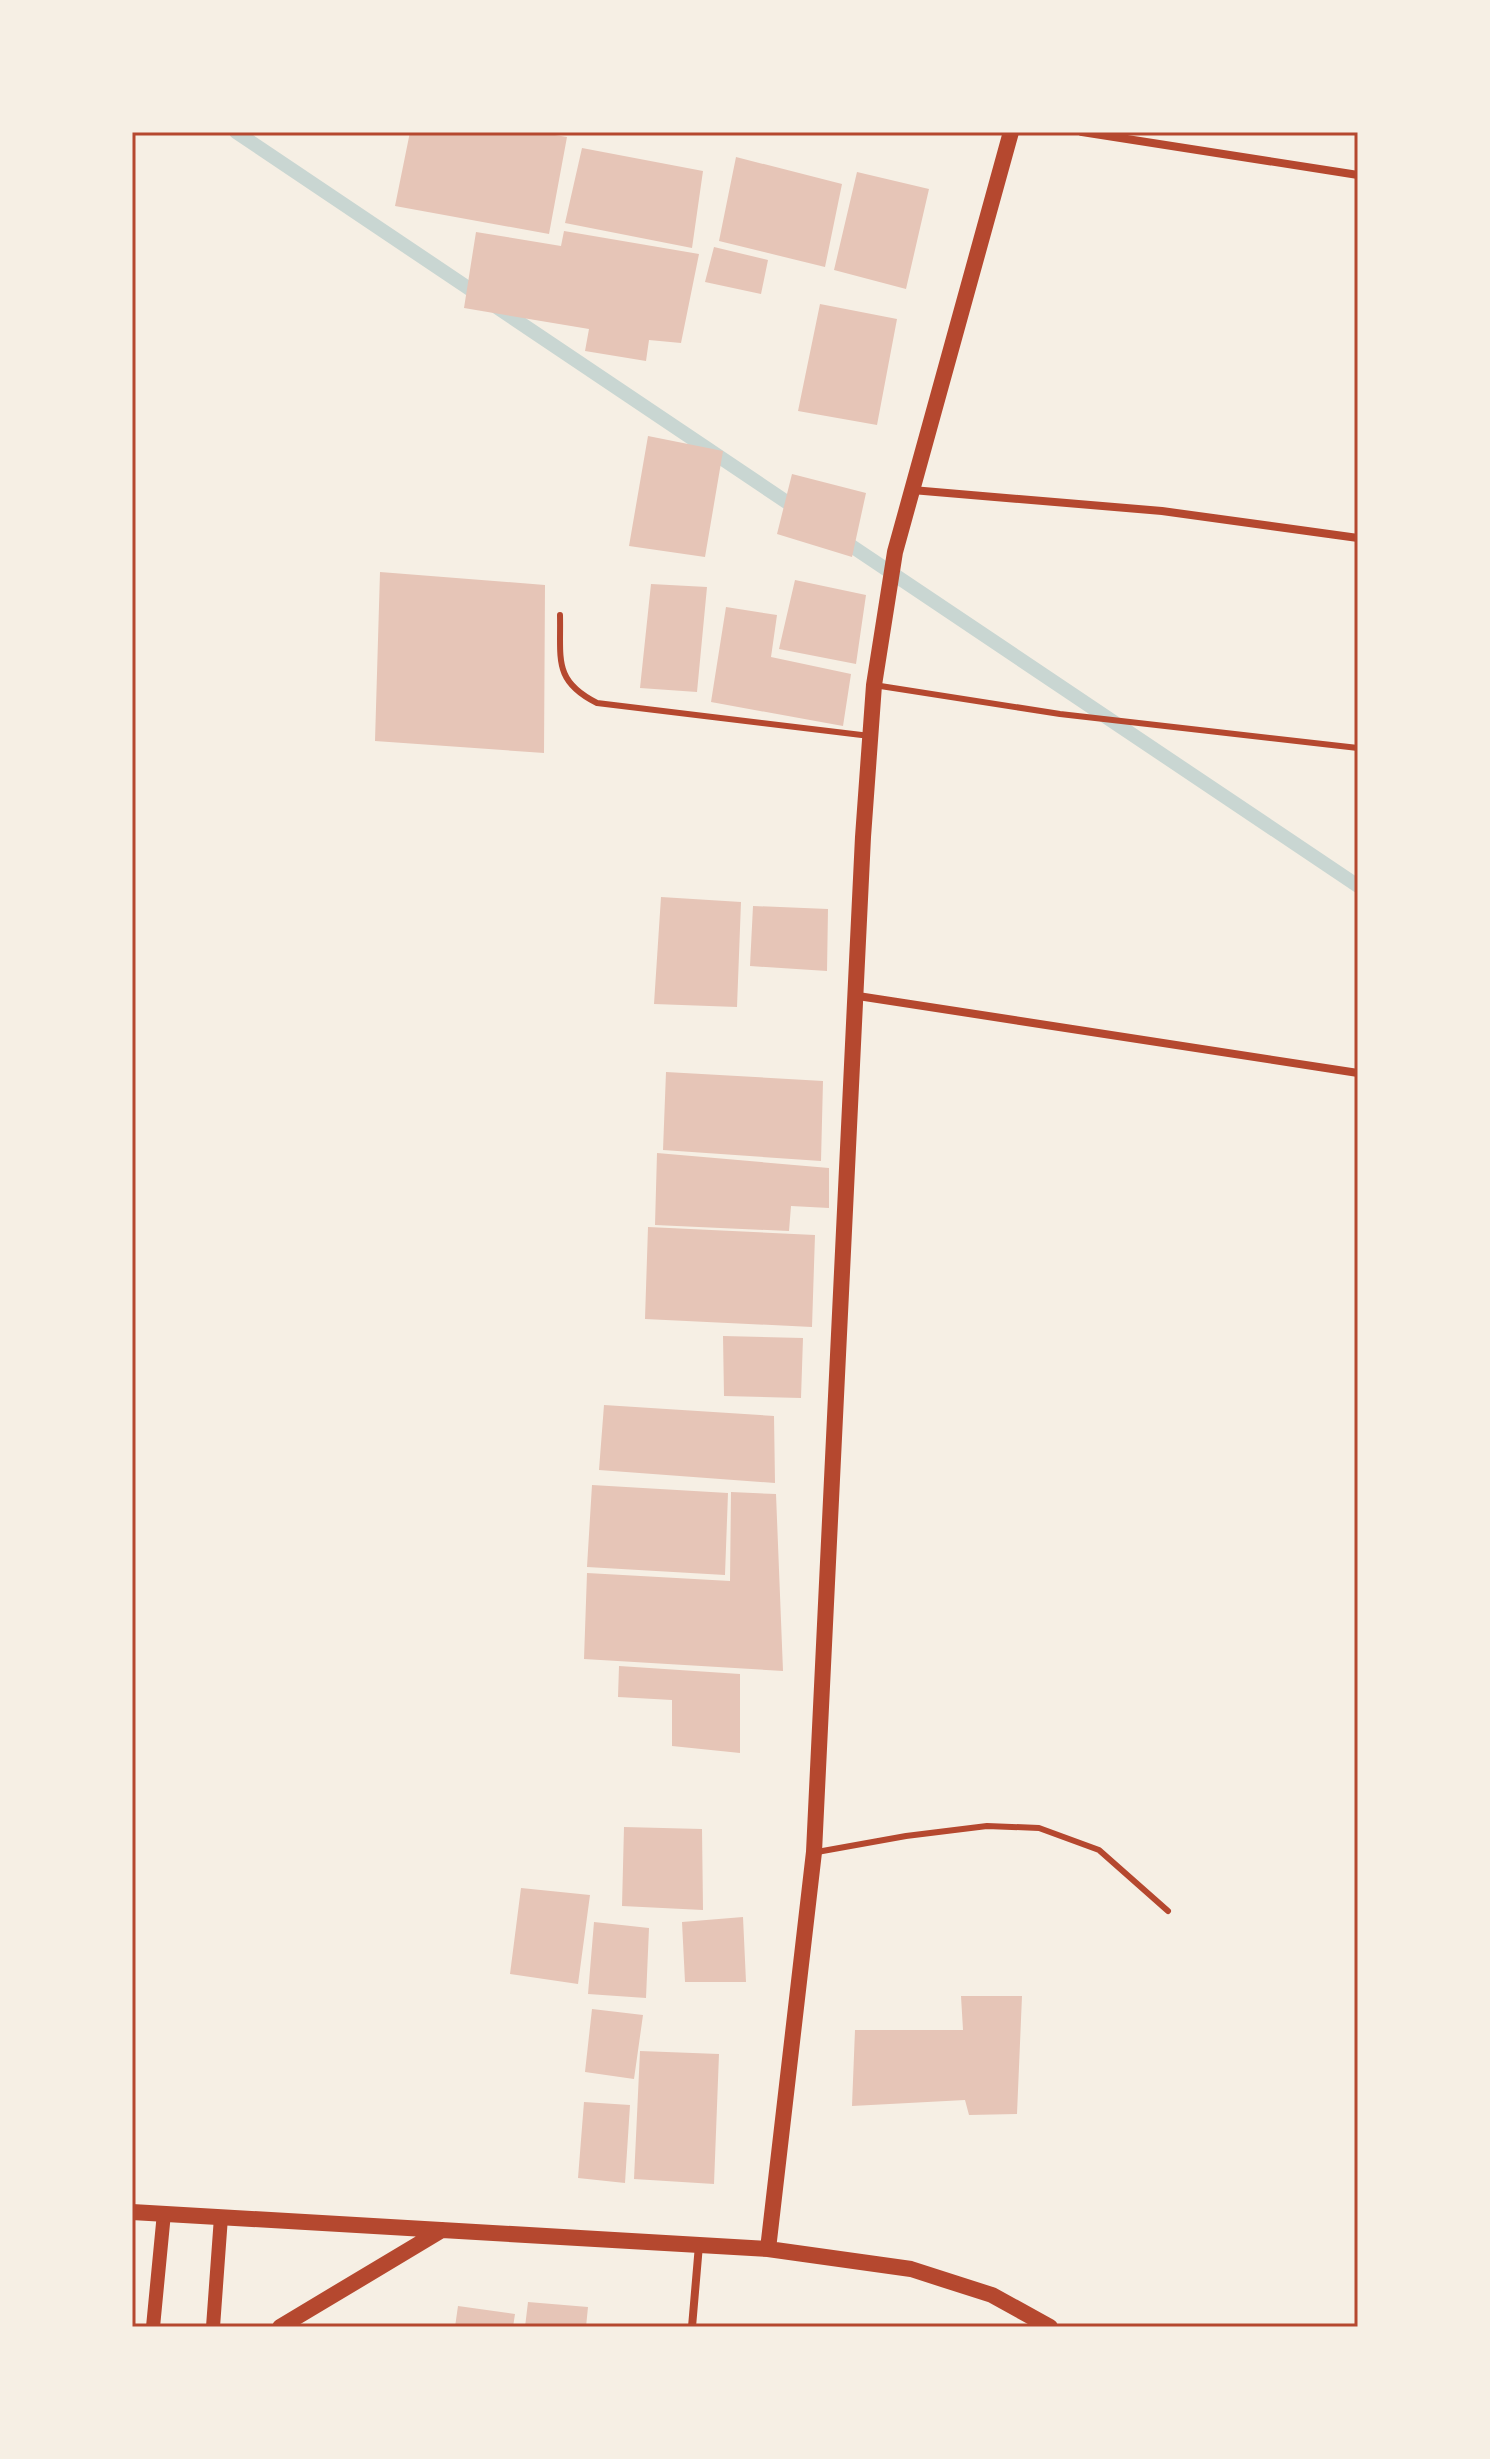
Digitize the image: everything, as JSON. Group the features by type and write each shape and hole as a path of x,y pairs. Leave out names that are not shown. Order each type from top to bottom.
{"main road":[{"path":"768,2249 814,1852 874,685 895,552 1011,132"},
{"path":"132,2212 768,2249 911,2269 992,2295 1050,2327"},
{"path":"280,2327 442,2230"}],"street":[{"path":"1082,132 1358,175"},
{"path":"912,490 1162,511 1358,538"},
{"path":"858,996 1358,1073"},
{"path":"153,2327 164,2213"},
{"path":"213,2327 221,2217"},
{"path":"692,2327 699,2245"}],"lane":[{"path":"560,615 562,668 575,692 597,703 870,736"},
{"path":"874,685 1060,714 1358,748"},
{"path":"814,1852 987,1826 1039,1828 1099,1850 1168,1911"}],"building":[{"path":"410,132 537,132 567,137 549,234 395,206"},
{"path":"582,148 703,171 692,248 565,223"},
{"path":"736,157 842,184 825,267 719,241"},
{"path":"857,172 929,189 906,289 834,270"},
{"path":"564,231 699,254 681,343 649,340 646,361 585,351 589,329 464,308 476,232 561,246"},
{"path":"714,247 768,260 761,294 705,282"},
{"path":"820,304 897,319 877,425 798,411"},
{"path":"648,436 723,451 705,557 629,546"},
{"path":"792,474 866,493 852,557 777,534"},
{"path":"380,572 545,585 544,753 375,741"},
{"path":"795,580 866,595 856,664 779,649"},
{"path":"651,584 707,587 697,692 640,688"},
{"path":"726,607 777,615 771,657 851,674 843,726 711,702"},
{"path":"661,897 741,902 737,1007 654,1004"},
{"path":"753,906 828,909 827,971 750,966"},
{"path":"666,1072 823,1081 821,1161 663,1150"},
{"path":"657,1153 829,1168 829,1208 791,1206 789,1231 655,1225"},
{"path":"648,1227 815,1235 812,1327 645,1319"},
{"path":"723,1336 803,1338 801,1398 724,1396"},
{"path":"604,1405 774,1416 775,1483 599,1470"},
{"path":"592,1485 728,1493 725,1575 587,1567"},
{"path":"731,1492 776,1494 783,1671 584,1659 587,1573 730,1581"},
{"path":"619,1666 740,1674 740,1753 672,1746 672,1700 618,1697"},
{"path":"624,1827 702,1829 703,1910 622,1906"},
{"path":"521,1888 590,1895 578,1984 510,1974"},
{"path":"743,1917 746,1982 685,1982 682,1922"},
{"path":"594,1922 649,1928 646,1998 588,1994"},
{"path":"961,1996 1022,1996 1017,2114 969,2115 965,2100 852,2106 855,2030 963,2030"},
{"path":"592,2009 643,2015 634,2079 585,2072"},
{"path":"640,2051 719,2054 714,2184 634,2179"},
{"path":"584,2102 630,2105 625,2183 578,2178"},
{"path":"528,2302 588,2307 586,2327 525,2327"},
{"path":"458,2306 515,2314 513,2327 455,2327"}],"waterway":[{"path":"236,132 800,511"},
{"path":"841,539 1358,886"}]}
